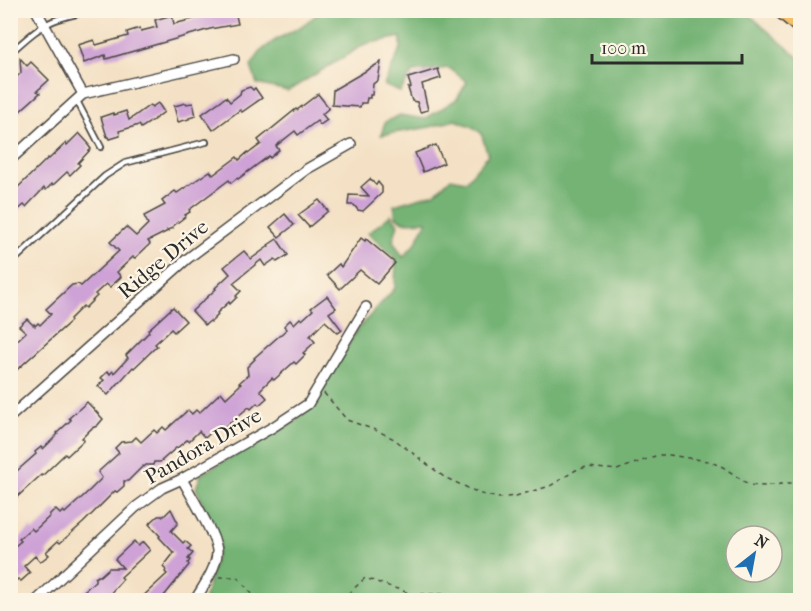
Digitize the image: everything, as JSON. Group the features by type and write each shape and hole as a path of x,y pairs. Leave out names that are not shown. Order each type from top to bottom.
{"main road":[{"path":"781,10 801,26"}],"street":[{"path":"36,10 79,97"},
{"path":"10,160 79,97 234,59"},
{"name":"Ridge Drive","path":"10,417 187,259 307,169 351,144"},
{"name":"Pandora Drive","path":"37,600 136,507 162,488 273,427 308,404 366,308"},
{"path":"182,479 211,533 217,550 209,577 195,600"}],"lane":[{"path":"10,53 45,25 91,10"},
{"path":"79,97 101,147"},
{"path":"10,264 105,176 125,163 206,142"}],"path":[{"path":"318,386 347,420 394,438 444,477 481,494 499,498 516,496 550,486 576,470 587,467 617,470 658,455 708,461 723,467 749,485 801,483"},
{"path":"209,577 237,577 255,597 261,600"},
{"path":"342,600 365,578 412,594 449,594 454,600"}],"green space":[{"path":"744,10 800,59 800,600 204,600 220,543 196,488 201,474 296,421 317,398 357,330 395,288 396,259 368,233 391,215 398,224 393,241 403,257 415,244 427,221 404,222 396,217 394,205 435,193 451,178 466,181 488,155 481,133 455,120 430,127 381,135 385,122 400,115 425,119 457,99 467,82 449,68 413,72 400,92 384,85 401,48 401,37 365,44 288,91 257,84 251,66 261,51 322,11"}],"building":[{"path":"235,11 238,24 210,29 106,59 105,55 84,63 78,45 94,40 96,45 128,36 127,32 140,28 141,31 157,27 155,20 172,15 174,24 208,15 208,13 215,12 216,15"},
{"path":"20,58 27,66 31,62 49,80 37,91 40,93 10,120 10,97 17,91 10,83 21,73"},
{"path":"381,62 378,80 373,84 372,95 367,98 366,103 361,103 360,107 332,105 333,90"},
{"path":"438,69 441,78 422,84 428,110 420,112 417,102 412,101 408,78"},
{"path":"250,87 253,90 255,88 262,98 242,112 240,110 213,130 202,114 226,97 230,102 240,94 241,90"},
{"path":"318,94 329,108 322,114 327,120 320,125 317,121 298,135 295,131 276,146 279,150 270,158 269,156 231,183 229,180 189,210 190,212 173,228 148,241 150,244 117,272 121,277 110,287 106,284 85,308 83,306 70,319 71,321 10,376 10,347 26,332 19,326 27,319 35,326 38,323 40,325 51,314 46,309 72,285 81,286 119,251 110,242 126,227 136,236 148,224 144,216 165,205 162,201 210,171 213,175 237,157 239,160 261,144 258,140"},
{"path":"158,103 164,112 152,121 141,128 139,125 119,131 120,136 110,139 107,137 101,117 126,111 129,120 150,105 152,107"},
{"path":"193,103 196,116 178,122 174,106"},
{"path":"79,133 91,149 78,163 80,165 70,175 67,172 46,190 44,188 26,207 24,205 10,217 10,195 48,158 66,143 67,145"},
{"path":"436,145 444,163 423,172 415,153"},
{"path":"370,179 376,185 378,182 382,187 382,193 363,211 358,210 354,205 348,205 349,195 369,196 361,187"},
{"path":"319,200 328,211 309,227 298,215"},
{"path":"285,214 294,225 279,237 270,227"},
{"path":"361,238 365,241 366,239 395,263 377,284 360,270 340,289 327,275 339,264 341,267"},
{"path":"277,239 288,255 277,262 275,259 265,266 261,260 233,283 241,291 237,297 205,325 192,311 230,274 224,267 244,251 251,259"},
{"path":"327,296 336,308 329,313 342,330 338,333 325,321 310,336 315,342 303,353 305,355 274,380 272,378 260,390 267,398 259,405 257,403 251,409 249,407 223,428 219,425 205,438 199,431 160,462 143,466 128,481 124,481 124,486 117,492 115,491 83,523 46,552 49,555 40,562 35,556 24,566 30,573 21,581 18,579 10,586 10,550 31,528 34,531 55,509 60,514 63,511 65,513 90,490 102,478 98,472 119,453 115,448 121,442 132,441 136,437 141,442 154,430 157,433 163,427 166,430 188,410 192,414 196,410 199,413 221,392 226,398 248,375 247,367 254,358 287,329 284,326 290,320 294,324 300,318 302,320 313,310 311,308"},
{"path":"173,307 186,321 174,332 171,329 155,344 157,346 133,367 108,395 98,386 104,380 101,378 108,371 110,374 113,371 114,373 128,358 126,355 149,332 148,330"},
{"path":"87,402 103,419 82,438 84,440 67,456 65,454 16,498 15,496 10,500 10,477 36,454 35,452 41,447 43,449 71,420 69,418"},
{"path":"171,509 178,523 171,531 183,543 185,541 191,546 188,549 193,553 188,559 190,560 189,565 164,596 169,600 139,600 167,574 163,567 174,553 149,524 158,516 164,516"},
{"path":"134,541 138,546 143,542 150,550 121,577 123,579 109,598 106,600 74,600 95,581 95,578 109,568 123,568 115,559"}]}
